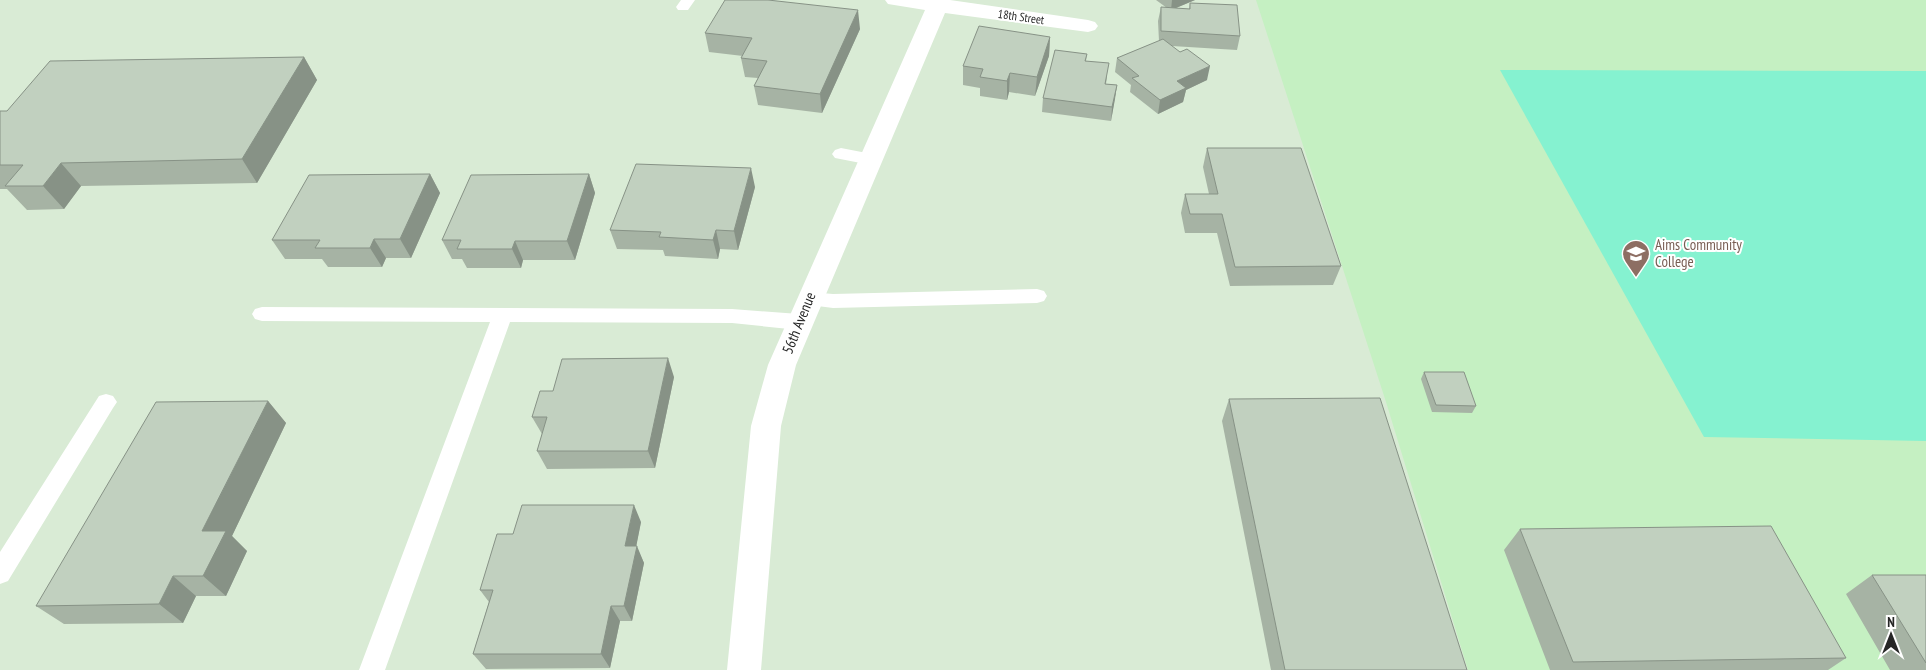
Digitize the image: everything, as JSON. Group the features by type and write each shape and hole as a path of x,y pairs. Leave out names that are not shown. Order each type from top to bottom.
{"street":[{"name":"18th Street","path":"895,0 939,3 1088,26"},
{"name":"56th Avenue","path":"744,670 766,426 782,365 939,3"}],"lane":[{"path":"841,154 871,159"},
{"path":"262,314 732,316 804,311 833,301 1037,296"},
{"path":"372,670 503,315"},
{"path":"0,573 106,402"}],"shaded area":[{"name":"Aims Community College","path":"1256,0 1926,0 1926,670 1468,670 1386,402"},
{"path":"1500,70 1926,71 1926,441 1704,437"}],"building":[{"path":"725,0 768,0 858,10 820,94 754,86 767,61 741,58 752,38 705,33"},
{"path":"1190,3 1237,5 1240,36 1161,31 1161,7 1190,9"},
{"path":"979,26 1050,37 1037,77 1010,73 1007,81 980,77 983,69 963,66"},
{"path":"1163,39 1180,52 1187,49 1210,66 1177,81 1186,88 1160,100 1132,78 1139,76 1117,58"},
{"path":"1055,50 1087,54 1085,61 1109,63 1105,84 1117,85 1112,107 1043,98"},
{"path":"304,57 242,159 61,163 43,186 5,186 23,165 0,165 0,111 7,111 50,61"},
{"path":"1207,148 1301,148 1341,266 1235,267 1222,214 1190,214 1185,194 1218,194"},
{"path":"636,164 751,168 734,231 716,230 713,240 659,237 661,232 610,230"},
{"path":"430,174 400,239 374,239 370,248 315,248 320,240 272,240 309,175"},
{"path":"589,174 567,241 515,241 512,249 457,249 461,240 442,240 471,175"},
{"path":"668,358 648,451 537,451 547,417 532,417 540,391 553,391 562,359"},
{"path":"1424,372 1464,372 1476,406 1436,405"},
{"path":"1380,398 1467,670 1285,670 1229,399"},
{"path":"268,401 202,531 226,531 203,576 173,576 159,604 36,606 156,402"},
{"path":"522,505 634,505 625,546 637,546 624,606 611,606 601,654 473,654 493,590 480,590 497,534 513,534"},
{"path":"1771,526 1846,658 1573,662 1520,529"},
{"path":"1872,575 1926,575 1926,663"}],"place":[{"name":"Aims Community College","path":"1636,278"}]}
